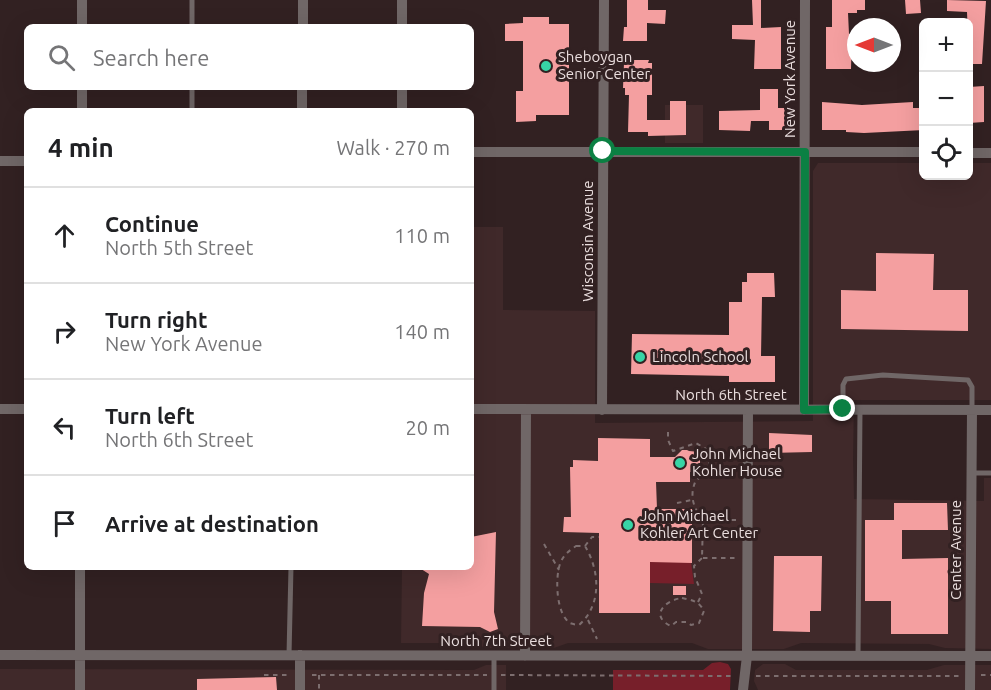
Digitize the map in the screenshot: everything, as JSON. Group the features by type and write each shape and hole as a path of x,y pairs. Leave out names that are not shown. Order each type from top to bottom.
{"street":[{"path":"82,0 82,24"},
{"path":"303,0 303,24"},
{"path":"402,0 402,24"},
{"name":"Wisconsin Avenue","path":"602,410 604,0"},
{"name":"New York Avenue","path":"804,410 805,0"},
{"path":"82,90 82,108"},
{"path":"302,90 302,108"},
{"path":"402,90 402,108"},
{"path":"474,152 919,152"},
{"path":"973,153 991,153"},
{"path":"0,161 24,161"},
{"path":"0,409 24,409"},
{"name":"North 6th Street","path":"474,409 991,410"},
{"path":"525,656 526,410"},
{"path":"743,690 747,656 748,410"},
{"name":"Center Avenue","path":"970,690 972,410"},
{"path":"80,570 80,690"},
{"name":"North 7th Street","path":"0,655 991,656"},
{"path":"294,655 300,675 300,690"}],"lane":[{"path":"192,0 192,24"},
{"path":"192,90 192,108"},
{"path":"843,409 842,387 846,379 883,375 968,380 972,384 972,410"},
{"path":"858,657 860,409"},
{"path":"971,473 991,472"},
{"path":"291,570 294,655"},
{"path":"494,656 494,690"}],"path":[{"path":"668,432 673,451 696,443 710,451 706,477"},
{"path":"698,602 702,594 695,578 694,566 702,558 703,520 694,509 693,485 696,480 706,477 727,477"},
{"path":"677,503 693,500"},
{"path":"703,520 748,520"},
{"path":"585,546 592,537 599,537"},
{"path":"544,544 559,570"},
{"path":"576,546 585,546 596,573 596,594 593,608 587,619 579,626 571,624 564,617 558,595 559,570 567,551 576,546"},
{"path":"702,558 748,558"},
{"path":"682,598 698,602 704,611 699,623 691,626 687,622 676,622 671,626 661,618 660,611 669,600 682,598"},
{"path":"587,619 597,639"},
{"path":"264,675 991,675"},
{"path":"319,675 319,690"}],"shaded area":[{"path":"665,105 703,105 703,143 665,143"},
{"path":"818,163 919,163 919,180 973,180 973,163 991,163 991,400 854,400 853,459 854,499 984,501 984,478 991,478 991,649 945,648 929,644 801,643 784,649 708,649 692,643 568,643 554,648 486,648 473,643 401,643 402,570 474,570 474,227 503,227 503,310 595,311 595,423 813,421 813,171"},
{"path":"650,562 691,562 694,584 650,583"},
{"path":"712,663 728,664 731,669 730,690 613,690 613,670 703,670"},
{"path":"763,664 785,664 796,670 927,670 944,665 991,665 991,690 758,690 754,681 755,670"},
{"path":"486,665 506,665 506,690 0,690 0,669 474,670"}],"building":[{"path":"627,0 648,0 648,10 666,10 665,24 647,23 647,41 623,41 624,27 627,27"},
{"path":"752,0 761,0 761,28 781,27 781,69 754,69 755,40 732,39 732,25 753,25"},
{"path":"832,0 865,0 865,10 848,13 847,69 826,69 826,27 832,27"},
{"path":"905,0 920,0 921,13 906,14"},
{"path":"947,0 986,1 982,64 973,64 973,18 967,18 967,12 947,11"},
{"name":"Sheboygan Senior Center","path":"523,17 549,17 549,24 569,24 569,115 536,115 536,121 516,122 516,91 523,91 523,41 505,41 505,24 523,23"},
{"path":"631,60 649,60 648,63 652,63 652,95 647,95 647,120 670,120 670,101 686,101 686,135 648,136 648,132 628,132 629,95 625,95 625,88 623,88 624,63 631,63"},
{"path":"984,86 984,122 973,123 973,87"},
{"path":"760,89 778,89 778,108 786,108 786,130 769,130 769,121 751,121 750,131 719,130 719,111 760,110"},
{"path":"822,102 862,105 913,102 913,108 919,108 919,130 864,133 822,130"},
{"path":"876,253 934,254 933,290 968,290 968,331 841,329 841,290 876,291"},
{"path":"747,273 774,273 775,297 762,297 761,356 775,356 775,382 729,382 729,376 631,374 632,334 729,335 729,302 742,302 742,282 747,282"},
{"path":"769,433 812,435 812,452 769,453"},
{"name":"John Michael Kohler Art Center","path":"598,438 650,439 650,457 675,457 682,450 700,452 700,473 690,472 690,482 656,482 657,509 692,509 692,563 650,562 650,613 599,613 599,533 563,532 564,517 571,517 570,467 573,467 573,460 598,461"},
{"path":"894,503 947,503 948,530 902,530 902,559 948,558 948,634 891,634 891,601 865,601 865,520 894,520"},
{"path":"496,532 494,612 498,629 490,632 480,627 422,626 424,593 429,574 423,570 474,570 474,536"},
{"path":"774,556 822,556 821,611 810,611 810,632 773,631"},
{"path":"673,586 686,586 686,595 673,595"},
{"path":"276,677 277,690 197,690 197,679"}],"place":[{"name":"Sheboygan Senior Center","path":"546,66"},
{"name":"Lincoln School","path":"640,357"},
{"name":"John Michael Kohler House","path":"680,463"},
{"name":"John Michael Kohler Art Center","path":"628,525"}],"route":[{"path":"603,151 805,152 804,410 843,409"}]}
